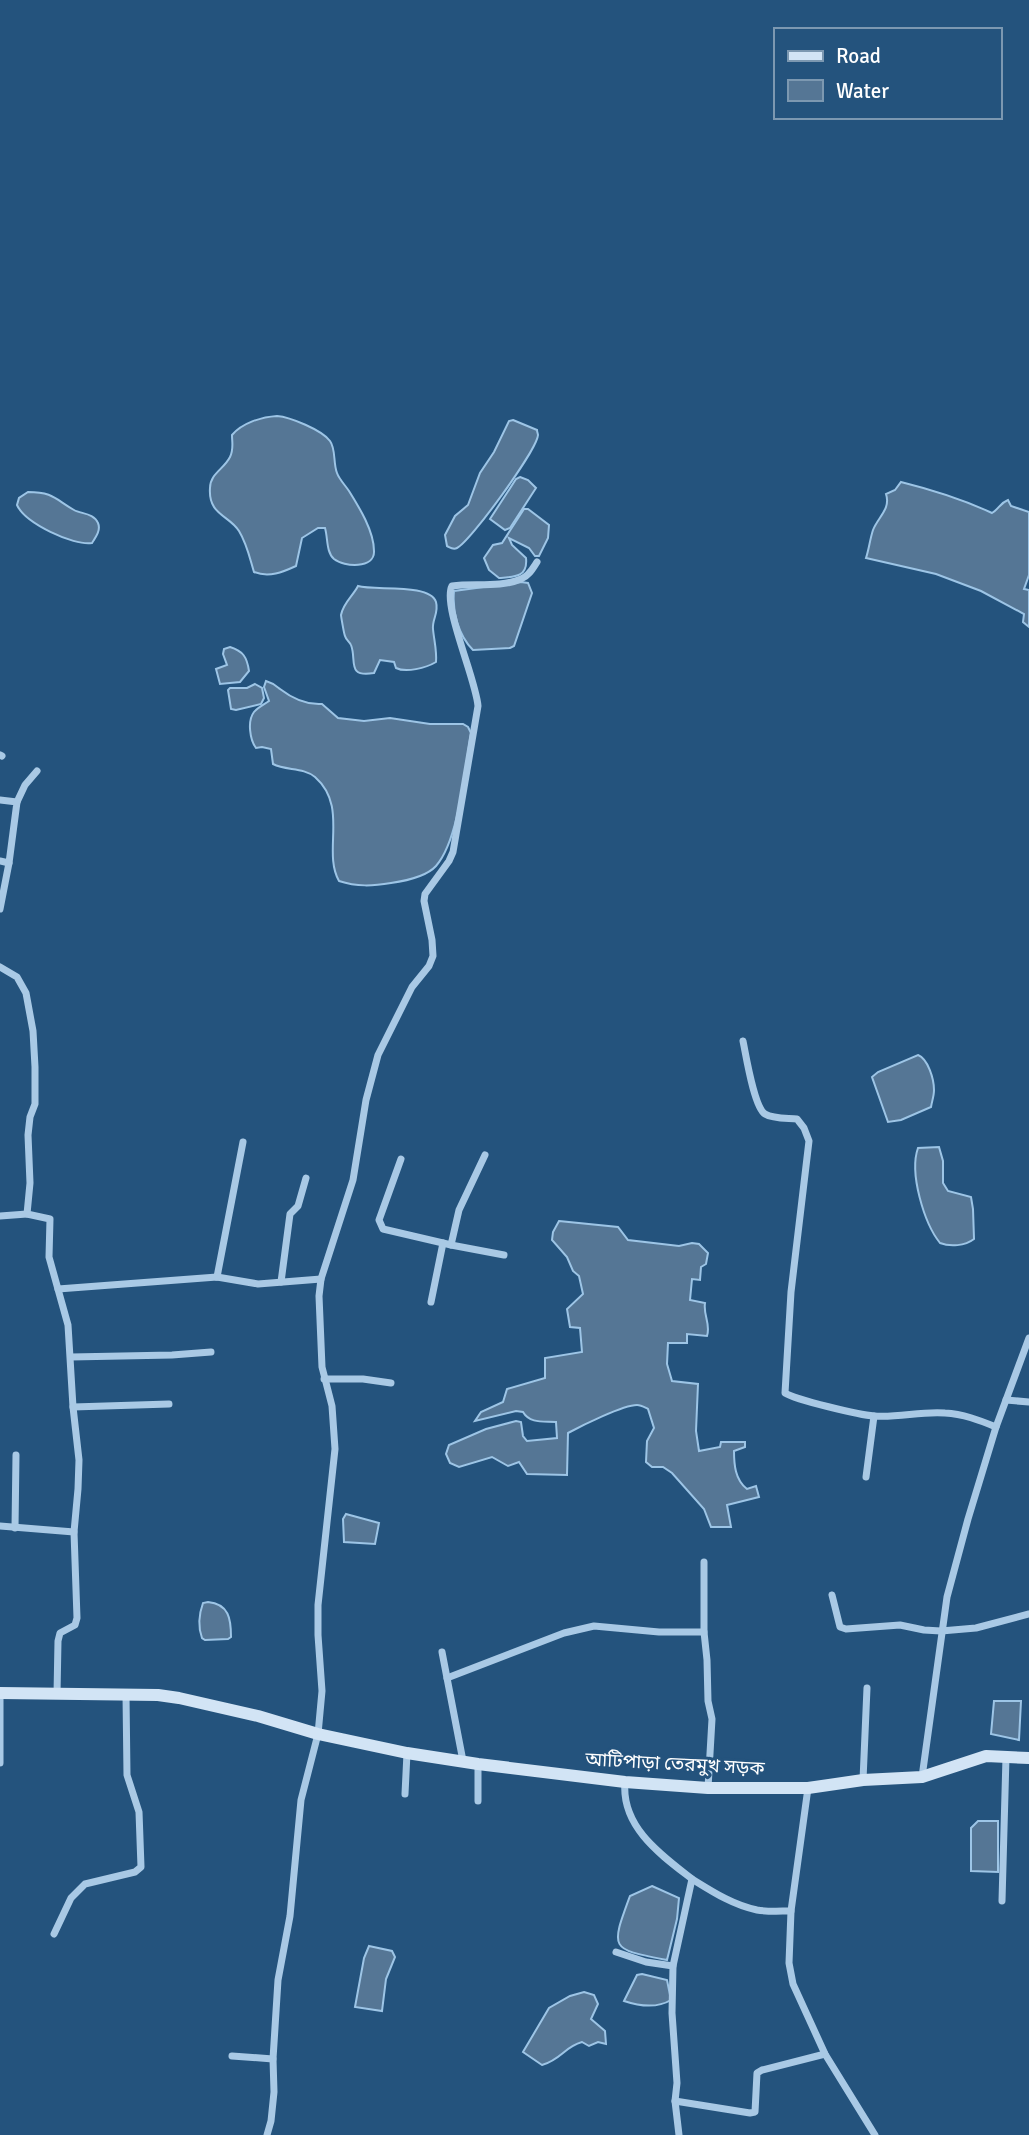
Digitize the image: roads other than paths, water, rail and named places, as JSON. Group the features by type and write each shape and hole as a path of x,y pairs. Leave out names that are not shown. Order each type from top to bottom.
{"main road":[{"name":"আটিপাড়া তেরমুখ সড়ক","path":"0,1693 158,1695 258,1716 318,1734 407,1753 625,1782 708,1788 808,1788 863,1780 922,1777 986,1756 1029,1758"}],"street":[{"path":"267,2135 274,2092 273,2059 278,1980 290,1916 302,1800 318,1734 322,1691 318,1605 335,1449 332,1406 324,1379 321,1351 321,1279 352,1180 366,1100 378,1055 412,987 429,966 432,956 425,894 453,852 478,706 448,593 452,586 522,579 537,562"},
{"path":"0,909 17,802 25,785 37,771"},
{"path":"0,800 17,802"},
{"path":"0,861 9,863"},
{"path":"0,967 17,977 26,993 33,1031 35,1104 28,1135 30,1182 27,1214"},
{"path":"743,1041 754,1094 762,1111 767,1115 797,1119 809,1141 791,1292 785,1393 803,1400 874,1416 946,1413 967,1416 996,1427"},
{"path":"217,1277 243,1142"},
{"path":"431,1302 447,1244 485,1155"},
{"path":"401,1159 379,1220 383,1229 504,1255"},
{"path":"281,1282 290,1214 298,1206 306,1178"},
{"path":"0,1216 27,1214 50,1219 50,1257 68,1325 72,1407 79,1460 74,1532 77,1618 75,1625 60,1633 58,1694"},
{"path":"58,1289 217,1277 258,1284 321,1279"},
{"path":"922,1777 947,1597 996,1427 1029,1338"},
{"path":"71,1357 211,1352"},
{"path":"324,1379 363,1379 391,1383"},
{"path":"1006,1400 1029,1402"},
{"path":"72,1407 169,1404"},
{"path":"866,1477 874,1416"},
{"path":"15,1528 16,1455"},
{"path":"0,1526 74,1532"},
{"path":"704,1562 704,1632 708,1701 712,1719 708,1788"},
{"path":"832,1595 840,1627 845,1629 900,1625 924,1630 976,1628 1029,1614"},
{"path":"447,1678 564,1633 594,1626 659,1632 704,1632"},
{"path":"442,1652 463,1761"},
{"path":"863,1780 867,1688"},
{"path":"0,1693 0,1763"},
{"path":"54,1934 71,1898 85,1885 135,1872 141,1867 139,1812 127,1774 126,1695"},
{"path":"405,1794 407,1753"},
{"path":"1002,1901 1006,1756"},
{"path":"478,1764 478,1801"},
{"path":"625,1782 624,1790 630,1816 648,1842 692,1879 723,1899 758,1910 791,1911"},
{"path":"808,1788 791,1911 789,1963 793,1984 825,2054 875,2135"},
{"path":"679,2135 675,2101 677,2083 672,2013 673,1966 692,1879"},
{"path":"616,1952 646,1962 673,1966"},
{"path":"675,2101 755,2112 757,2073 825,2054"},
{"path":"232,2056 273,2059"}],"water":[{"path":"277,416 305,425 330,441 338,475 372,535 374,551 370,561 351,565 334,559 328,549 325,528 318,528 302,538 296,566 270,574 254,572 239,531 212,504 211,483 230,457 232,435 252,421"},
{"path":"513,420 537,430 535,444 475,530 457,548 447,546 445,535 455,516 468,505 480,473 509,421"},
{"path":"520,477 536,488 510,528 505,530 490,519"},
{"path":"901,482 947,495 992,513 1008,500 1011,506 1029,512 1029,575 1024,589 1029,590 1029,627 1023,622 1024,614 981,591 936,574 866,558 873,530 887,504 886,494 895,490"},
{"path":"28,492 49,495 74,510 94,517 99,528 92,543 62,537 29,519 17,505 19,498"},
{"path":"524,509 528,509 549,525 548,538 539,556 535,556 529,548 509,538 512,545 526,558 525,569 519,575 499,578 489,570 484,558 493,545 502,543"},
{"path":"528,583 532,593 514,646 473,650 463,637 457,622 454,591"},
{"path":"358,586 413,590 432,596 437,606 433,625 436,662 422,668 405,670 396,668 394,662 380,660 374,673 359,673 354,666 353,651 345,636 341,615"},
{"path":"230,647 244,655 249,671 240,682 220,684 216,669 227,665 223,654 224,649"},
{"path":"266,681 300,701 322,704 338,718 364,721 390,718 430,724 463,724 468,727 471,733 456,822 444,854 432,870 415,878 384,884 359,885 339,881 334,869 333,815 325,789 310,774 273,764 271,749 256,748 252,740 252,716 269,701 264,687"},
{"path":"255,684 262,688 264,698 261,704 231,709 228,690 247,688"},
{"path":"918,1055 930,1070 933,1080 931,1107 901,1120 888,1122 872,1077"},
{"path":"939,1147 943,1161 943,1183 948,1191 971,1197 974,1239 962,1244 940,1243 929,1223 920,1197 915,1171 918,1148"},
{"path":"559,1221 618,1227 628,1240 679,1246 699,1244 708,1253 706,1264 701,1267 700,1280 692,1279 690,1300 705,1303 707,1336 687,1334 687,1343 668,1343 667,1364 672,1381 698,1384 696,1431 699,1451 720,1447 721,1442 745,1442 745,1447 734,1451 736,1472 747,1489 756,1486 759,1497 727,1505 731,1527 711,1527 704,1509 672,1473 663,1467 652,1467 646,1462 647,1441 654,1428 648,1409 640,1405 612,1412 568,1433 567,1475 527,1474 519,1462 508,1466 492,1457 459,1467 450,1463 446,1454 449,1445 486,1429 516,1421 521,1422 523,1436 527,1441 557,1438 556,1422 533,1420 523,1412 516,1411 475,1421 481,1412 503,1402 507,1389 545,1378 545,1358 582,1352 580,1328 570,1327 567,1309 583,1294 579,1276 552,1240"},
{"path":"346,1514 379,1523 375,1544 344,1542 343,1519"},
{"path":"208,1602 225,1609 231,1630 231,1637 228,1639 202,1638 201,1612 203,1603"},
{"path":"994,1701 1021,1701 1019,1740 991,1734"},
{"path":"978,1821 998,1821 998,1872 971,1871 971,1828"},
{"path":"652,1886 679,1898 667,1960 625,1949 618,1937 630,1896"},
{"path":"369,1946 392,1951 395,1957 386,1979 382,2011 355,2007 364,1958"},
{"path":"637,1975 667,1980 671,2000 648,2006 624,2001"},
{"path":"584,1992 594,1995 598,2004 591,2019 605,2031 606,2044 598,2042 589,2046 582,2042 542,2065 523,2052 549,2008 570,1996"}]}
